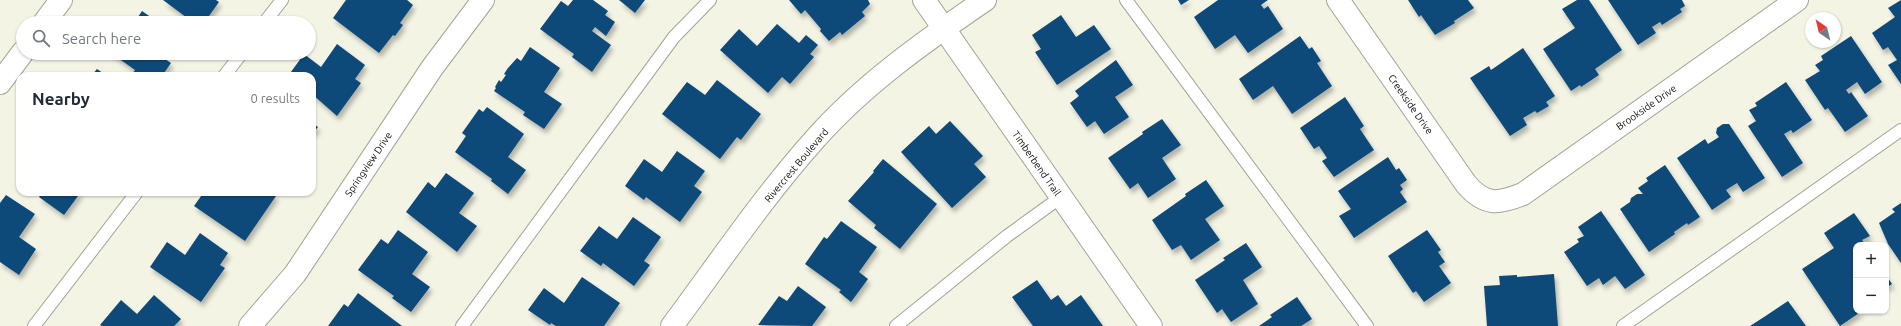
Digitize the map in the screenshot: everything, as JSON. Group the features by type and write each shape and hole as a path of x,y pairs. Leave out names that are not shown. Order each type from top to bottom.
{"street":[{"path":"49,16 61,0"},
{"name":"Springview Drive","path":"250,326 295,274 432,68 483,0"},
{"name":"Timberbend Trail","path":"924,0 1151,326"},
{"name":"Rivercrest Boulevard","path":"672,326 774,188 817,137 854,101 899,62 944,28 985,0"},
{"name":"Creekside Drive","path":"1338,0 1466,184 1474,193 1490,201"},
{"name":"Brookside Drive","path":"1490,201 1505,201 1523,194 1797,0"},
{"path":"0,83 17,60"}],"lane":[{"path":"269,16 282,0"},
{"path":"462,326 674,37 710,0"},
{"path":"1126,0 1367,326"},
{"path":"227,72 237,60"},
{"path":"1623,326 1901,130"},
{"path":"34,326 134,196"},
{"path":"896,326 1008,236 1061,198"}],"building":[{"path":"163,0 216,0 219,2 209,16 185,16"},
{"path":"346,0 407,0 413,5 400,23 403,25 379,53 333,18"},
{"path":"573,0 593,0 608,11 605,15 615,22 606,36 595,27 592,31 611,45 592,72 572,57 574,54 540,29 561,1 568,6"},
{"path":"619,0 645,0 635,13"},
{"path":"789,0 868,0 870,4 862,12 865,16 842,35 840,32 829,41 805,10 801,14"},
{"path":"1178,0 1189,0 1181,5"},
{"path":"1218,0 1268,0 1261,5 1264,9 1268,6 1283,29 1248,53 1235,35 1215,49 1194,17"},
{"path":"1408,0 1468,0 1474,8 1454,21 1455,23 1435,35 1421,15 1419,17"},
{"path":"1577,0 1589,0 1622,50 1595,69 1599,75 1581,87 1580,85 1571,91 1543,49 1575,28 1562,9"},
{"path":"1608,0 1682,0 1685,6 1680,9 1682,12 1662,25 1660,22 1652,27 1656,33 1638,45"},
{"path":"1901,0 1901,84 1888,65 1897,60 1888,47 1883,50 1872,33 1895,17 1888,8"},
{"path":"142,11 149,16 139,16"},
{"path":"1061,15 1076,37 1094,25 1111,49 1057,85 1035,52 1041,49 1032,35"},
{"path":"777,24 799,43 806,35 818,45 810,54 814,57 790,84 782,77 768,93 720,50 739,29 757,46"},
{"path":"1300,36 1309,49 1312,47 1321,61 1317,63 1332,86 1292,114 1273,86 1253,100 1239,79"},
{"path":"1851,36 1882,82 1865,94 1857,82 1846,90 1849,94 1851,92 1868,116 1845,132 1828,108 1825,110 1805,80 1820,71 1815,65 1823,60 1821,56 1833,48 1841,48 1841,43"},
{"path":"337,44 365,65 355,79 361,83 337,116 316,98 316,72 291,72 300,60 312,60 321,67"},
{"path":"530,47 560,68 544,92 562,104 544,129 523,115 525,112 494,91 499,80 501,82 506,75 504,74 508,68 517,58 521,61"},
{"path":"1523,48 1555,96 1546,102 1549,106 1537,113 1535,111 1523,118 1527,125 1510,136 1470,78 1489,66 1491,70"},
{"path":"121,60 166,60 171,63 165,72 134,72 135,70"},
{"path":"1116,60 1133,85 1115,97 1129,117 1104,134 1095,121 1087,127 1070,103 1079,96 1075,91"},
{"path":"97,69 101,72 94,72"},
{"path":"717,80 761,114 741,140 737,137 720,159 662,114 687,82 705,95"},
{"path":"1786,82 1812,120 1793,133 1791,130 1784,134 1803,163 1782,177 1748,126 1756,121 1749,110 1757,106 1755,103"},
{"path":"1345,97 1364,126 1360,129 1374,150 1334,177 1322,161 1327,158 1319,146 1314,149 1300,128"},
{"path":"487,107 524,134 508,157 526,170 508,194 491,181 492,179 455,152 466,136 462,133 479,109 483,112"},
{"path":"1162,119 1181,145 1162,158 1176,179 1148,198 1138,183 1130,189 1108,158"},
{"path":"950,121 983,156 974,164 986,177 952,208 901,152 929,126 936,134"},
{"path":"1723,124 1729,124 1765,178 1743,192 1737,183 1726,190 1731,197 1712,210 1677,158 1705,139 1708,144 1719,137 1716,133 1717,128"},
{"path":"677,151 705,171 694,186 702,192 680,222 646,197 644,200 625,186 644,159 662,172"},
{"path":"1388,157 1396,170 1399,168 1407,180 1400,185 1403,189 1400,192 1407,202 1354,238 1339,216 1351,209 1338,191"},
{"path":"883,159 937,204 900,249 874,228 876,225 848,201 874,172 873,171"},
{"path":"1665,165 1700,217 1688,225 1687,223 1674,232 1675,234 1649,252 1620,209 1630,202 1631,198 1637,194 1643,194 1638,188 1648,181 1646,178"},
{"path":"446,173 474,193 459,213 477,226 457,252 406,212 428,182 435,188"},
{"path":"1206,180 1224,206 1205,219 1220,240 1191,260 1181,245 1172,250 1152,220 1186,196 1185,194"},
{"path":"6,195 35,214 19,237 36,249 19,275 0,262 0,203"},
{"path":"40,196 78,196 64,215 39,197"},
{"path":"201,196 276,196 245,241 194,206"},
{"path":"1901,203 1901,263 1889,245 1889,242 1887,242 1879,223 1895,212 1892,209"},
{"path":"1601,211 1645,275 1625,289 1615,276 1603,285 1599,278 1587,286 1564,252 1579,242 1577,239 1584,236 1578,227"},
{"path":"1854,213 1870,236 1862,240 1864,242 1853,242 1853,314 1858,314 1840,326 1802,269 1834,248 1824,233"},
{"path":"633,217 661,237 644,261 650,265 634,286 603,263 601,266 580,251 599,226 617,239"},
{"path":"841,221 877,247 859,272 868,279 851,302 839,292 841,290 805,264 824,237 827,239"},
{"path":"398,230 428,252 412,274 430,287 411,312 392,298 394,296 358,270 381,239 388,244"},
{"path":"1427,230 1441,250 1438,252 1445,262 1439,266 1451,283 1424,302 1416,291 1413,293 1388,256"},
{"path":"200,233 228,253 220,265 225,268 201,302 150,267 167,242 185,255"},
{"path":"1246,243 1262,267 1243,280 1258,304 1231,322 1222,309 1217,313 1195,280 1225,260 1223,258"},
{"path":"1554,274 1558,326 1487,326 1484,286 1500,285 1499,276 1517,275 1517,277"},
{"path":"582,277 620,303 604,326 556,326 551,323 550,325 528,310 544,288 564,303"},
{"path":"1037,280 1051,300 1058,295 1066,306 1081,295 1103,326 1033,326 1012,297"},
{"path":"798,286 826,307 812,326 758,325 779,296 787,301"},
{"path":"358,293 402,326 328,326 344,304 348,307"},
{"path":"154,295 181,319 174,326 100,325 121,300 137,314"},
{"path":"1297,297 1312,319 1301,326 1259,326 1272,317 1270,315"},
{"path":"1788,301 1806,326 1750,326 1764,317"}]}
